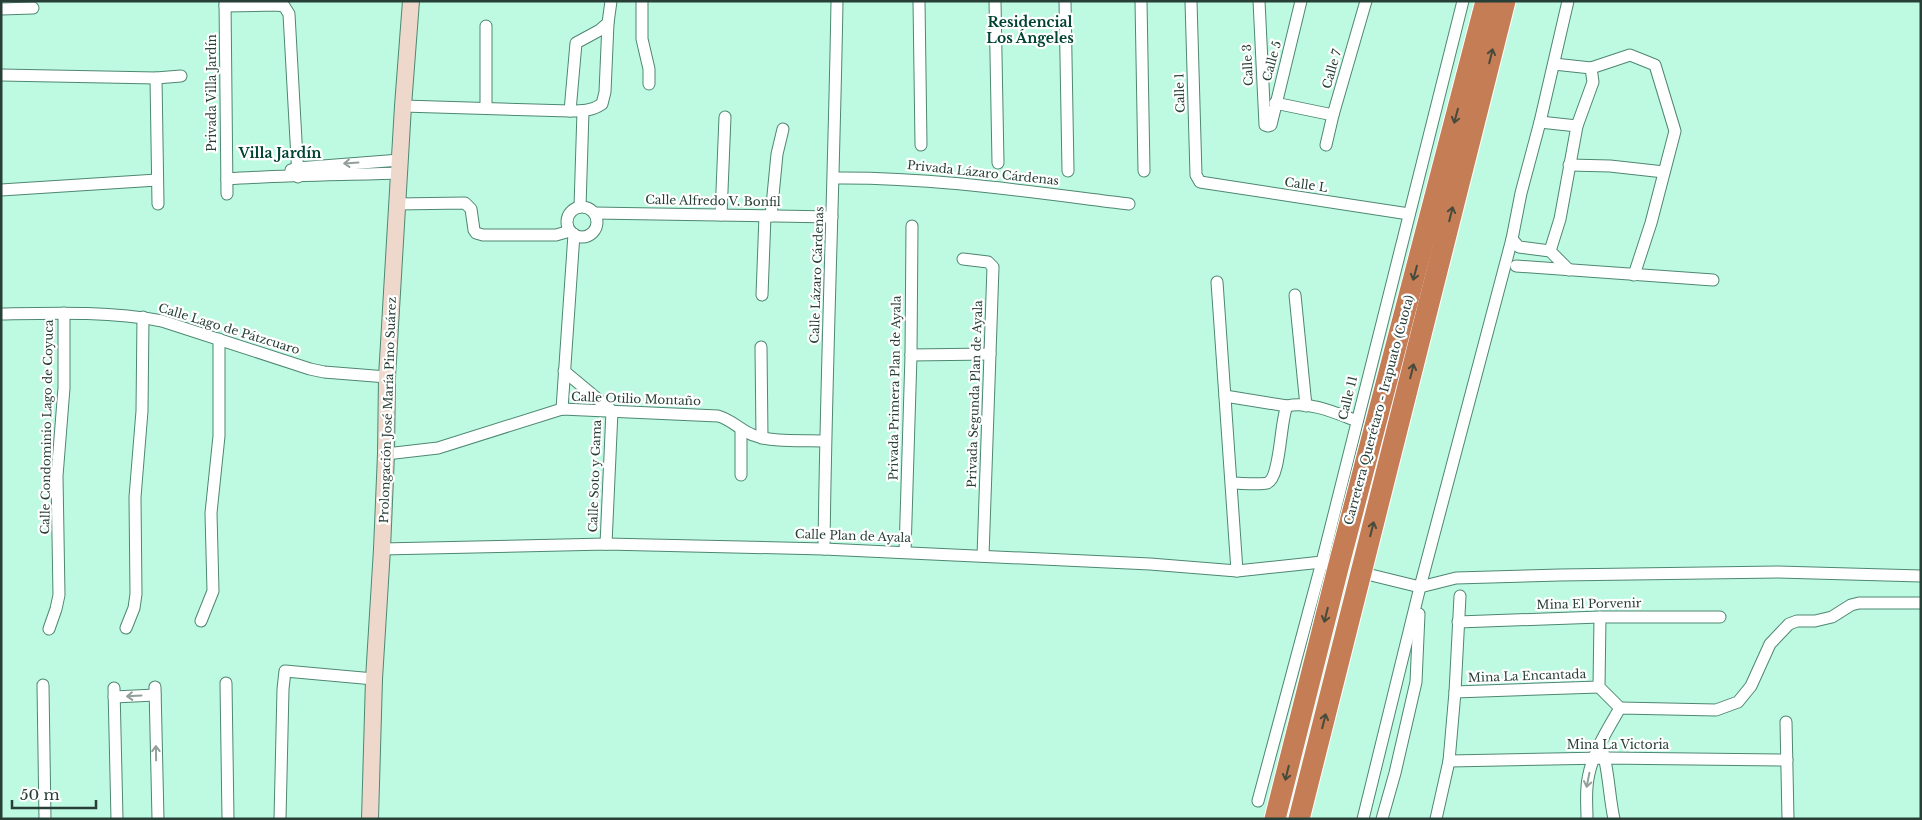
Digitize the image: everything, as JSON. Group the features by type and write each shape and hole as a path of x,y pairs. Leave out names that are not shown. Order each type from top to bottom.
{"highway":[{"name":"Carretera Querétaro - Irapuato (Cuota)","path":"1276,819 1338,568 1486,1"},
{"name":"Carretera Querétaro - Irapuato (Cuota)","path":"1299,819 1504,1"}],"main road":[{"name":"Prolongación José María Pino Suárez","path":"370,819 374,679 386,454 387,377 411,1"}],"street":[{"path":"403,106 570,111 596,108 602,104 605,92 608,23 611,1"},
{"path":"642,1 642,39 649,68 649,84"},
{"name":"Calle Lázaro Cárdenas","path":"824,549 825,441 834,178 837,1"},
{"path":"919,1 921,145"},
{"path":"995,1 998,163"},
{"path":"1065,1 1068,171"},
{"path":"1140,1 1144,171"},
{"name":"Calle 1","path":"1190,1 1196,175 1200,182"},
{"name":"Calle 3","path":"1259,1 1265,125 1268,126"},
{"name":"Calle 5","path":"1268,126 1271,125 1302,1"},
{"name":"Calle 7","path":"1326,145 1332,115 1366,1"},
{"name":"Calle 11","path":"1258,801 1326,564 1357,421 1463,1"},
{"path":"1516,266 1516,243 1521,193 1540,122 1568,1"},
{"name":"Privada Villa Jardín","path":"227,194 226,4 284,6 289,14 297,172"},
{"path":"1,8 33,8"},
{"path":"570,111 576,43 600,30 608,23"},
{"path":"486,26 486,107"},
{"path":"1554,64 1592,68 1630,55 1655,65 1675,131 1651,223 1634,275"},
{"path":"1550,251 1560,219 1577,126 1593,82 1592,68"},
{"path":"1,74 156,78 181,76"},
{"path":"156,78 158,204"},
{"path":"1275,103 1332,115"},
{"path":"580,207 583,111"},
{"path":"721,215 725,117"},
{"path":"1540,122 1577,126"},
{"path":"762,295 768,216 777,154 783,129"},
{"path":"1569,165 1610,166 1664,172"},
{"path":"227,179 297,172 399,166"},
{"name":"Privada Lázaro Cárdenas","path":"834,178 896,178 1129,204"},
{"path":"1,190 158,180"},
{"name":"Calle L","path":"1200,182 1409,214"},
{"path":"398,204 465,203 471,209 474,230 476,233 483,235 556,235 572,233"},
{"path":"580,207 590,209 594,213 597,219 596,226 593,232 587,236 580,237 572,233 567,226 567,219 574,209 580,207"},
{"name":"Calle Alfredo V. Bonfil","path":"594,213 832,217"},
{"name":"Privada Primera Plan de Ayala","path":"905,552 911,355 912,226"},
{"path":"562,409 572,233"},
{"path":"1516,243 1550,251 1569,270"},
{"path":"1363,819 1420,587 1504,268 1516,243"},
{"name":"Privada Segunda Plan de Ayala","path":"963,259 988,262 993,267 984,556"},
{"path":"1504,268 1516,266 1713,280"},
{"path":"1217,282 1237,571"},
{"path":"1295,295 1306,406"},
{"name":"Calle Lago de Pátzcuaro","path":"1,314 64,313 162,321 324,372 387,377"},
{"name":"Calle Condominio Lago de Coyuca","path":"49,629 59,595 57,476 64,388 64,313"},
{"path":"126,628 134,608 136,594 134,497 142,411 143,318"},
{"path":"202,621 213,591 211,513 219,436 219,339"},
{"path":"761,347 762,438"},
{"path":"911,355 990,354"},
{"name":"Calle Soto y Gama","path":"564,371 612,412 606,544"},
{"path":"1225,396 1286,409 1306,406 1329,410 1357,421"},
{"name":"Calle Otilio Montaño","path":"386,454 438,448 562,409 718,416 728,419 740,429 762,438 825,441"},
{"path":"1232,483 1267,483 1272,479 1277,467 1286,409"},
{"path":"740,429 740,475"},
{"name":"Calle Plan de Ayala","path":"382,549 606,544 905,552 1150,564 1237,571 1326,564"},
{"path":"1371,575 1420,587 1456,578 1560,575 1778,572 1921,576"},
{"path":"1382,819 1395,773 1416,682 1420,587"},
{"path":"1436,819 1449,761 1460,596"},
{"path":"1600,617 1599,687 1620,708 1716,710 1738,702 1751,686 1770,644 1789,624 1832,617 1851,605 1859,603 1921,603"},
{"name":"Mina El Porvenir","path":"1458,622 1600,617 1720,617"},
{"path":"280,819 285,671 374,679"},
{"path":"226,682 228,819"},
{"path":"43,686 45,819"},
{"name":"Mina La Encantada","path":"1455,692 1599,687"},
{"path":"117,819 114,692 155,691 158,819"},
{"path":"1587,819 1587,788 1599,758 1601,743 1620,708"},
{"path":"1786,722 1788,819"},
{"path":"1599,758 1609,779 1608,792 1614,819"},
{"name":"Mina La Victoria","path":"1449,761 1599,758 1787,760"}],"district":[{"name":"Residencial Los Ángeles","path":"1030,30"},
{"name":"Villa Jardín","path":"280,153"}]}
